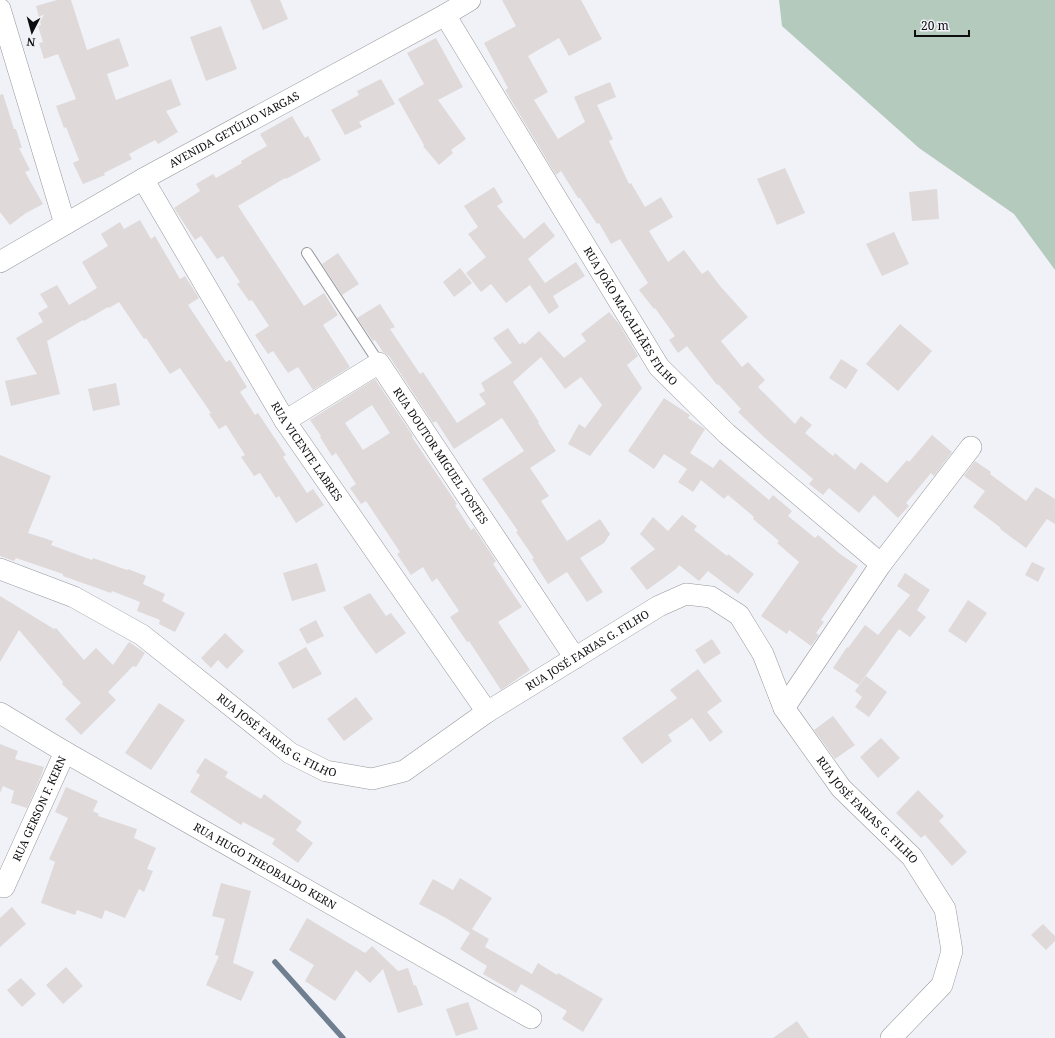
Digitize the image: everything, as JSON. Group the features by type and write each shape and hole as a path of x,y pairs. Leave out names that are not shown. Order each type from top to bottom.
{"street":[{"name":"AVENIDA GETÚLIO VARGAS","path":"0,262 143,179 470,0"},
{"path":"0,9 66,224"},
{"name":"RUA JOÃO MAGALHÃES FILHO","path":"445,15 659,367 727,434 881,564"},
{"name":"RUA VICENTE LABRES","path":"143,179 285,421 487,712"},
{"path":"285,421 379,363"},
{"name":"RUA DOUTOR MIGUEL TOSTES","path":"379,363 575,658"},
{"path":"784,708 881,564 971,447"},
{"name":"RUA JOSÉ FARIAS G. FILHO","path":"0,568 74,597 142,635 290,753 326,771 372,779 404,771 487,712 659,606 686,594 711,597 739,615 763,654 784,708 841,788 912,857 945,909 952,951 942,985 891,1038"},
{"name":"RUA HUGO THEOBALDO KERN","path":"0,713 65,752 531,1018"},
{"name":"RUA GERSON F. KERN","path":"4,888 65,752"}],"lane":[{"name":"RUA DOUTOR MIGUEL TOSTES","path":"307,252 379,363"}],"green space":[{"path":"779,0 1055,0 1055,270 1014,214 919,148 782,26"}],"building":[{"path":"57,0 71,0 87,50 119,38 129,66 107,74 116,100 171,79 181,105 166,111 178,132 158,144 155,140 129,154 132,159 104,173 105,175 83,184 73,163 79,160 66,127 64,128 56,106 76,99 58,54 44,59 39,43 43,42 38,26 41,25 36,6"},
{"path":"250,0 280,0 288,19 263,30"},
{"path":"502,0 581,0 602,39 569,56 559,38 528,56 548,92 534,100 558,139 585,122 574,97 610,82 616,97 597,105 613,139 609,141 629,184 631,183 645,207 661,197 673,217 649,231 668,262 684,250 702,274 708,270 720,286 748,317 721,341 742,367 748,362 765,380 758,387 795,424 801,416 812,425 805,433 833,456 835,453 855,470 861,462 887,483 907,460 909,462 932,435 952,452 934,476 931,473 906,503 909,506 898,518 874,495 859,513 829,488 823,495 809,484 813,479 765,438 738,412 741,409 718,384 717,385 687,346 678,353 669,340 675,336 655,308 654,309 639,290 648,283 620,239 611,244 599,223 597,224 580,198 578,198 561,171 556,175 505,90 508,88 484,43 516,26"},
{"path":"221,26 237,69 206,81 190,37"},
{"path":"436,38 463,87 438,100 466,139 451,150 453,153 439,165 423,146 424,145 398,99 424,84 407,53"},
{"path":"381,79 395,104 359,122 362,127 345,135 331,110 359,95 357,91"},
{"path":"3,94 14,129 16,129 22,148 19,148 30,170 25,172 43,204 26,213 10,225 0,212 0,95"},
{"path":"292,116 305,138 308,136 321,160 286,179 285,178 238,206 304,306 324,293 338,315 323,325 350,367 313,390 298,367 288,373 273,351 268,354 255,335 269,326 252,300 249,301 237,284 240,282 223,256 217,259 201,236 195,240 174,208 200,191 196,184 213,174 216,178 267,146 260,134"},
{"path":"785,168 805,213 777,225 757,179"},
{"path":"494,187 503,202 497,206 524,239 544,222 555,236 528,259 545,283 576,262 585,276 553,296 559,307 549,314 530,285 506,303 491,284 481,292 466,273 486,257 468,234 478,227 464,206"},
{"path":"937,189 939,219 912,221 909,192"},
{"path":"140,220 151,239 155,236 180,279 185,276 199,298 188,305 226,362 230,360 247,387 240,392 255,415 258,413 286,455 283,457 307,493 313,489 324,505 296,523 279,496 276,498 260,473 254,476 241,457 245,455 226,425 219,429 209,414 211,413 180,368 170,374 146,338 144,339 119,302 84,321 83,320 47,341 60,394 11,406 5,381 37,374 16,338 43,322 38,313 48,307 40,294 57,285 69,305 97,288 82,262 108,246 101,234 120,222 124,229"},
{"path":"894,232 909,264 882,276 866,244"},
{"path":"338,253 359,284 342,295 322,264"},
{"path":"460,268 472,283 454,297 443,282"},
{"path":"380,304 395,327 390,329 420,374 423,372 457,423 486,404 479,394 485,391 481,383 512,363 493,338 508,328 520,345 522,342 525,344 539,331 564,358 586,341 581,334 609,312 619,324 638,356 627,365 642,388 590,456 568,444 579,424 585,428 602,405 581,377 565,389 541,357 513,382 556,451 530,468 549,496 541,501 567,541 600,519 610,534 604,543 580,558 603,592 587,602 567,572 548,584 532,559 534,558 516,532 518,531 482,479 524,451 502,418 454,449 436,421 433,423 389,356 383,352 375,340 373,341 357,318"},
{"path":"900,324 932,351 898,391 866,364"},
{"path":"841,359 858,370 846,389 829,378"},
{"path":"375,379 457,504 455,505 471,530 474,528 496,561 493,564 522,607 498,622 530,670 501,690 469,641 467,642 450,617 459,611 437,578 432,582 423,567 411,575 397,554 400,552 366,501 361,504 350,488 356,484 336,453 332,456 310,420","holes":["372,405 390,433 363,450 345,423"]},
{"path":"116,383 120,405 93,411 88,389"},
{"path":"664,398 690,415 688,418 705,429 690,453 713,468 720,459 769,500 773,495 792,511 788,516 815,538 818,535 840,554 858,566 821,620 824,622 816,633 819,635 811,646 789,630 787,634 761,616 799,562 777,543 779,541 753,519 754,517 728,495 724,499 701,480 693,492 678,482 687,469 664,454 654,469 628,451"},
{"path":"0,455 51,476 28,533 53,541 51,545 92,560 93,558 146,576 143,584 165,594 162,601 185,613 175,632 159,624 160,620 137,611 140,602 112,591 111,593 63,576 63,574 16,558 14,561 0,556"},
{"path":"975,461 991,472 990,474 1026,501 1036,487 1055,499 1055,524 1047,519 1026,548 1000,529 1001,528 973,507 985,491 964,476"},
{"path":"682,515 697,526 694,530 727,556 728,554 754,574 738,594 708,571 699,581 679,565 676,569 647,590 630,568 655,549 640,534 653,517 668,531"},
{"path":"1032,562 1045,568 1038,582 1025,575"},
{"path":"317,563 326,591 292,601 283,573"},
{"path":"905,573 930,590 917,610 926,617 910,637 899,629 859,685 833,668 847,647 848,648 865,625 878,635 910,595 897,586"},
{"path":"370,593 386,616 391,613 406,633 376,654 343,607"},
{"path":"0,596 54,629 56,628 84,660 96,648 113,665 129,642 145,653 136,667 133,666 108,692 116,700 81,735 65,719 81,703 62,684 63,682 19,630 0,662"},
{"path":"968,600 987,613 966,643 948,631"},
{"path":"316,620 324,636 307,644 299,629"},
{"path":"225,633 244,651 227,669 218,660 211,668 201,658"},
{"path":"712,639 721,653 704,664 695,650"},
{"path":"306,647 322,674 293,689 278,663"},
{"path":"698,669 722,701 707,712 723,732 710,742 692,718 668,735 672,741 642,764 622,738 677,698 670,690"},
{"path":"866,676 887,692 869,717 855,707 862,697 855,691"},
{"path":"356,697 373,719 344,741 327,719"},
{"path":"159,703 185,720 151,770 125,753"},
{"path":"833,716 855,745 835,759 814,730"},
{"path":"881,738 900,758 878,778 860,757"},
{"path":"0,744 18,751 15,759 44,767 27,808 11,803 14,791 3,786 0,793"},
{"path":"205,758 228,772 225,777 261,799 264,794 302,822 296,830 313,843 298,863 272,844 275,839 243,822 241,825 190,792 200,775 196,772"},
{"path":"66,787 98,801 93,811 99,814 98,816 137,829 134,838 156,848 147,869 153,871 144,892 139,889 125,918 105,910 102,919 77,910 75,915 41,903 55,862 49,859 68,818 55,812"},
{"path":"918,790 944,816 939,821 967,852 952,866 925,835 921,838 896,813"},
{"path":"460,878 492,898 472,929 489,939 485,947 532,974 538,963 557,975 558,973 603,999 583,1032 562,1019 567,1011 521,984 516,993 483,974 487,966 460,949 470,933 419,904 433,879 453,890"},
{"path":"221,883 251,891 233,963 254,972 241,1001 206,985 219,956 215,955 225,919 212,916"},
{"path":"12,907 26,924 0,947 0,918"},
{"path":"307,918 365,953 372,946 398,971 408,968 414,986 416,985 423,1005 398,1013 383,969 370,983 356,970 335,1001 305,981 314,965 289,950"},
{"path":"1043,924 1055,936 1055,941 1046,950 1031,935"},
{"path":"66,967 83,986 63,1004 46,985"},
{"path":"21,978 36,994 22,1007 7,990"},
{"path":"468,1002 478,1029 456,1036 446,1009"},
{"path":"797,1021 809,1038 773,1038"}],"waterway":[{"path":"275,962 343,1038"}]}
